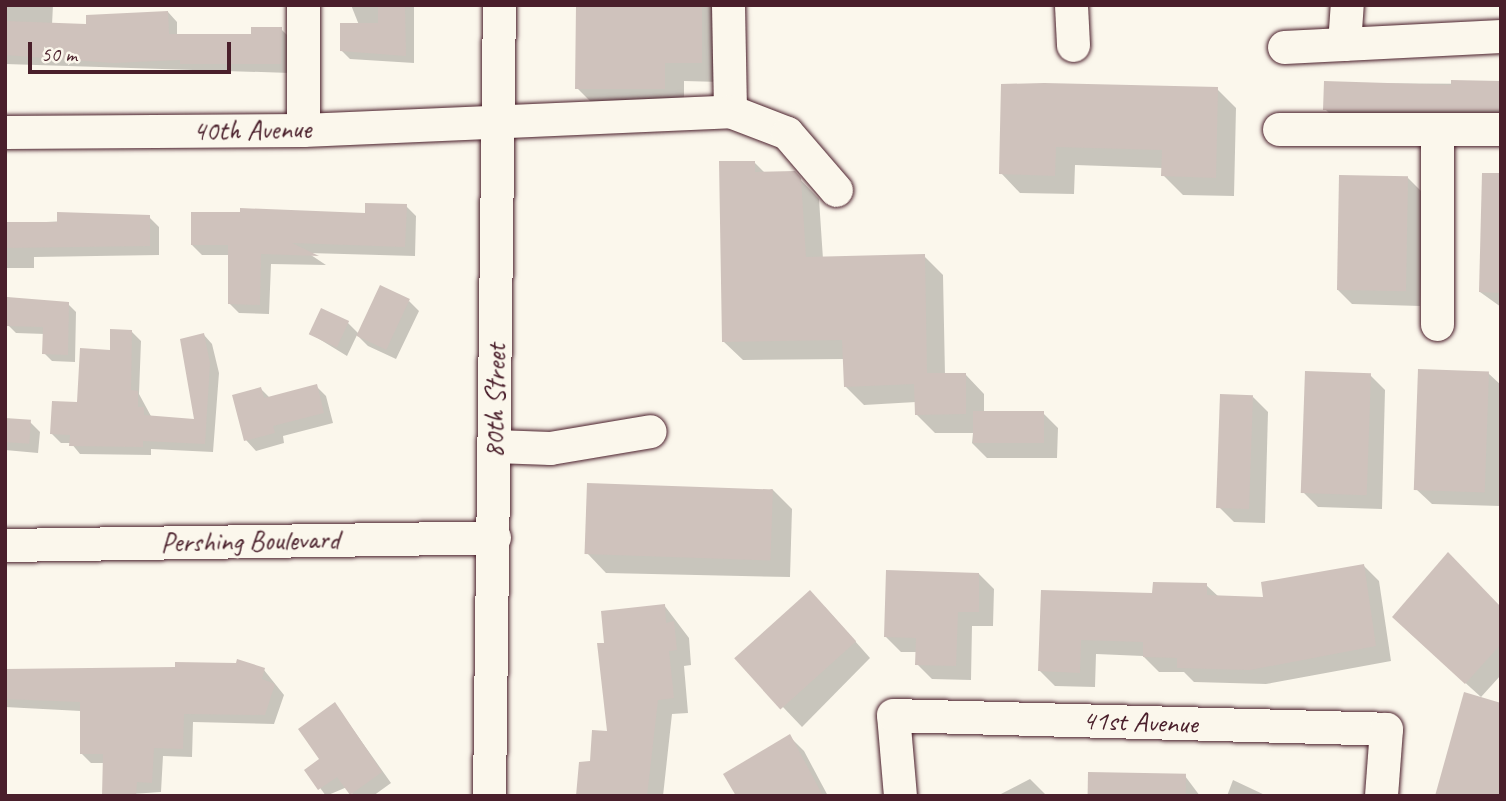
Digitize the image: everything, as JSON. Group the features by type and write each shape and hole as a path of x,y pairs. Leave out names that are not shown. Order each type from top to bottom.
{"street":[{"path":"303,5 303,130"},
{"name":"80th Street","path":"489,796 499,5"},
{"path":"728,5 730,111 787,133 836,190"},
{"path":"1071,5 1073,45"},
{"path":"1344,44 1347,5"},
{"path":"1284,47 1501,36"},
{"name":"40th Avenue","path":"5,132 303,130 730,111"},
{"path":"1279,129 1501,129"},
{"path":"1437,129 1437,324"},
{"path":"495,446 550,448 650,431"},
{"name":"Pershing Boulevard","path":"5,545 494,537"},
{"name":"41st Avenue","path":"900,796 893,715 1386,729 1381,796"}],"building":[{"path":"378,5 405,5 406,56 340,51 340,23 378,23"},
{"path":"576,5 702,5 702,63 665,63 665,89 575,89"},
{"path":"168,11 169,34 251,34 251,27 282,27 281,64 180,64 180,60 113,63 5,55 5,21 86,24 86,15"},
{"path":"1451,80 1501,81 1501,110 1323,110 1324,81 1451,85"},
{"path":"1001,84 1218,87 1216,178 1161,176 1162,150 1056,147 1055,176 999,174"},
{"path":"719,161 755,161 755,172 795,171 801,178 806,257 925,254 927,373 966,373 966,414 915,415 914,384 844,387 842,340 722,342"},
{"path":"1482,173 1501,173 1501,293 1479,292"},
{"path":"1339,175 1408,176 1406,291 1337,290"},
{"path":"365,203 407,204 405,247 292,243 319,256 261,254 260,305 228,304 228,245 191,245 191,212 240,212 240,208 365,213"},
{"path":"57,212 150,215 150,246 5,248 5,222 57,222"},
{"path":"380,285 410,299 386,350 356,336"},
{"path":"7,297 69,302 68,355 42,354 43,327 6,326"},
{"path":"321,308 349,321 337,347 309,334"},
{"path":"110,329 132,330 131,390 138,391 138,407 144,407 144,415 194,419 180,339 204,333 210,363 205,444 143,441 143,447 69,446 70,435 50,434 52,401 77,402 80,348 110,350"},
{"path":"1418,369 1489,371 1485,492 1414,490"},
{"path":"1305,371 1371,373 1367,495 1301,493"},
{"path":"317,384 324,413 273,426 275,433 244,441 232,395 261,387 264,398"},
{"path":"1220,394 1253,395 1249,509 1216,508"},
{"path":"973,411 1044,411 1044,443 973,443"},
{"path":"5,418 31,420 29,444 5,442"},
{"path":"587,483 773,489 770,560 585,554"},
{"path":"1448,552 1501,607 1501,644 1465,684 1392,617"},
{"path":"1364,564 1376,646 1250,670 1177,668 1177,658 1143,657 1143,642 1081,640 1080,673 1038,671 1041,590 1152,593 1153,582 1207,583 1207,595 1263,597 1261,582"},
{"path":"886,570 979,573 979,612 958,612 956,666 915,665 916,638 884,637"},
{"path":"810,590 856,641 780,710 734,658"},
{"path":"665,604 666,623 674,621 677,650 669,651 674,698 658,700 647,796 576,796 579,762 590,761 592,730 607,731 597,643 604,643 601,611"},
{"path":"237,659 265,668 262,679 275,684 265,715 184,714 183,749 154,748 152,783 137,782 136,796 102,796 103,754 80,754 80,702 5,699 5,669 175,667 175,662 236,663"},
{"path":"1464,692 1501,703 1501,796 1435,796"},
{"path":"335,702 382,772 350,795 337,777 318,790 304,770 319,759 298,729"},
{"path":"790,734 823,796 736,796 723,774"},
{"path":"1088,772 1186,774 1186,796 1088,796"}]}
